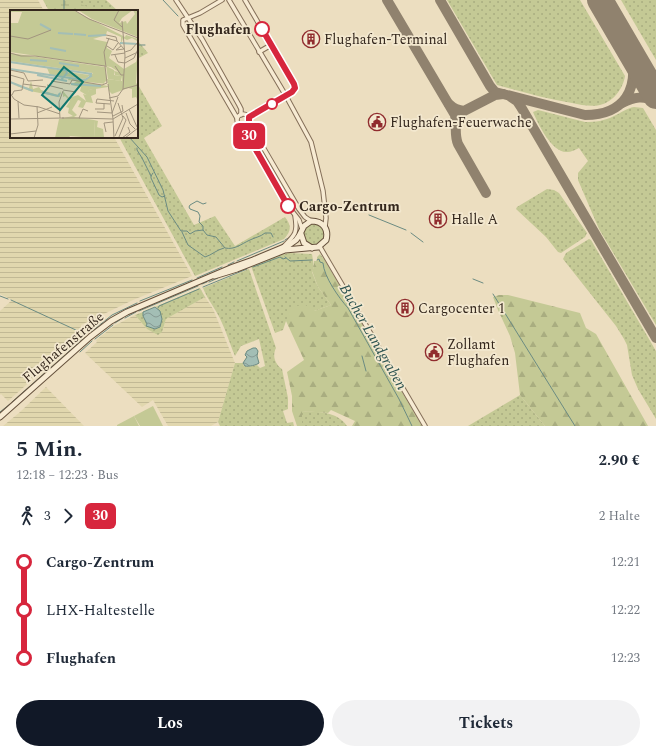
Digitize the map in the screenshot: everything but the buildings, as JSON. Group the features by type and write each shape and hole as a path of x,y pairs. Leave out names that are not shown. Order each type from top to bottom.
{"main road":[{"path":"311,221 318,222 325,227 327,233 326,238 325,242 320,247"},
{"name":"Flughafenstraße","path":"0,418 109,322 132,310 233,267 281,249 294,242 301,231 311,221"},
{"name":"Flughafenstraße","path":"301,231 304,242 312,248"},
{"name":"Flughafenstraße","path":"214,276 237,269 282,251 295,248 320,247"}],"street":[{"name":"Flughafenstraße","path":"176,0 202,39 239,105 241,115"},
{"path":"187,17 200,13 222,0"},
{"path":"229,0 286,96 311,142 323,191 326,218 325,227"},
{"path":"245,0 295,88 286,96 249,117"},
{"name":"Flughafenstraße","path":"187,17 183,20 183,25 238,118 238,123 243,127 288,206 299,220 301,231"},
{"path":"259,52 271,45"},
{"path":"238,118 244,114 249,117"},
{"path":"249,117 249,124 299,209 305,217 311,221"},
{"path":"243,127 249,124"},
{"name":"Flughafenstraße","path":"281,249 296,233 297,228 294,213"},
{"path":"320,247 425,426"}],"shaded area":[{"path":"0,0 38,0 43,10 10,10 10,138 115,138 192,276 133,300 81,325 82,336 8,401 1,394 0,395 0,311 12,300 0,294"},
{"path":"205,297 213,309 235,363 218,422 211,426 168,426 153,400 142,407 85,353 97,342 96,340 114,326 135,315 147,329 162,332 166,319"},
{"path":"46,387 84,426 3,426 20,412"}],"green space":[{"path":"43,0 106,0 117,10 48,10"},
{"path":"48,0 78,0 80,4 96,10 53,10"},
{"path":"447,0 580,0 625,76 620,90 609,101 593,106 525,93 497,85"},
{"path":"621,0 656,0 656,60"},
{"path":"138,41 148,53 138,58"},
{"path":"138,85 162,126 144,138 194,225 215,216 235,246 285,217 290,226 284,239 195,276 120,138 138,138"},
{"path":"634,107 643,108 656,130 656,325 599,229 578,180 578,173 588,161 579,148 567,152 556,148 546,137 533,112 538,110 585,122 593,122 607,119 626,109"},
{"path":"125,138 136,138 142,147 141,150 133,151"},
{"path":"547,189 554,190 559,193 587,233 585,237 561,253 558,252 546,237 516,209"},
{"path":"313,223 322,228 324,232 322,242 314,246 306,244 301,232 303,228"},
{"path":"589,239 591,240 656,351 656,419 638,389 632,375 627,345 624,339 616,326 563,259 566,253"},
{"path":"289,253 312,254 314,267 312,272 318,287 331,305 286,321 283,330 275,333 251,266"},
{"path":"320,254 422,426 352,426 355,421 331,410 328,413 302,411 302,426 297,426 292,411 292,396 287,372 304,360 286,321 291,308 304,304 314,311 331,305 318,287 312,271 314,261 317,261 317,257"},
{"path":"249,269 276,348 274,354 275,360 282,369 288,398 288,409 283,411 287,423 293,422 294,426 220,426 218,422 235,363 243,363 243,365 247,367 257,365 260,368 265,366 259,339 241,346 235,356 220,318 203,288"},
{"path":"200,288 205,297 166,319 162,332 158,335 147,329 135,315 143,312 143,316 147,324 158,308 155,307"},
{"path":"508,295 580,313 586,328 596,334 648,426 545,426 520,395 515,353 510,336 493,297"},
{"path":"520,395 545,426 468,426"},
{"path":"153,406 163,426 140,426 134,416"},
{"path":"302,411 321,412 333,415 338,417 347,426 302,426"},
{"path":"134,416 139,426 117,426 117,425"}],"water":[{"path":"155,307 160,311 162,319 160,327 155,329 146,326 147,324 143,316 143,312"},
{"path":"256,348 258,351 257,356 259,363 252,366 245,366 243,363 247,357 245,355 247,351"}],"waterway":[{"path":"64,0 64,10"},
{"name":"Bucher Landgraben","path":"163,0 178,16"},
{"path":"138,45 145,45"},
{"name":"Bucher Landgraben","path":"130,138 147,157 163,190 168,211 181,231 187,231 190,234 195,231 203,230 207,235 216,237 225,248 238,246 265,233 271,233 273,237"},
{"name":"Bucher Landgraben","path":"137,148 151,176"},
{"name":"Bucher Landgraben","path":"153,173 151,178 159,195 162,197 165,196"},
{"path":"203,230 203,226 199,222 200,216 198,212 190,209 189,207 197,201 203,204 206,203"},
{"path":"358,209 364,212"},
{"path":"369,215 406,230"},
{"name":"Bucher Landgraben","path":"182,232 188,245 205,257 224,248"},
{"path":"411,233 423,242"},
{"path":"285,240 290,237"},
{"path":"237,261 284,241"},
{"path":"253,267 280,257 283,259 286,258"},
{"name":"Bucher Landgraben","path":"285,257 290,261 312,260"},
{"name":"Bucher Landgraben","path":"317,260 319,259 320,262 323,263 329,281 348,308 399,399 412,426"},
{"path":"228,265 234,262"},
{"path":"197,278 222,267"},
{"path":"203,287 247,269"},
{"path":"209,282 218,278"},
{"path":"473,279 483,283"},
{"path":"140,301 192,280"},
{"path":"202,284 207,282"},
{"path":"139,311 198,286"},
{"path":"158,308 159,306 199,289"},
{"path":"493,294 575,426"},
{"path":"0,296 8,299"},
{"path":"11,300 78,331"},
{"path":"91,332 112,315 137,303"},
{"path":"125,318 136,312"},
{"path":"83,327 102,318"},
{"path":"115,323 123,318"},
{"path":"95,339 113,325"},
{"path":"66,354 84,338"},
{"path":"80,352 92,341"},
{"path":"12,402 65,355"},
{"path":"362,356 366,371"},
{"path":"0,412 10,404"}],"taxiway":[{"path":"387,0 455,115 456,137 458,144 486,193"},
{"path":"440,0 490,86 495,92 585,115 599,114 619,105 626,98 631,88 633,78 631,53"},
{"path":"449,104 455,109 464,111 495,95 503,94"},
{"path":"511,97 517,101 521,107 656,338"},
{"path":"622,103 631,99 639,98 647,98 656,102"}],"runway":[{"path":"600,0 656,96"}],"bus line":[{"name":"30","path":"262,29 295,88 292,92 249,117 249,124 243,127 276,182 288,206"}],"place":[{"name":"Flughafen","path":"262,29"},
{"name":"Flughafen-Terminal","path":"311,39"},
{"name":"Flughafen-Feuerwache","path":"377,122"},
{"name":"Cargo-Zentrum","path":"288,206"},
{"name":"Halle A","path":"438,219"},
{"name":"Cargocenter 1","path":"405,308"},
{"name":"Zollamt Flughafen","path":"434,352"}]}
